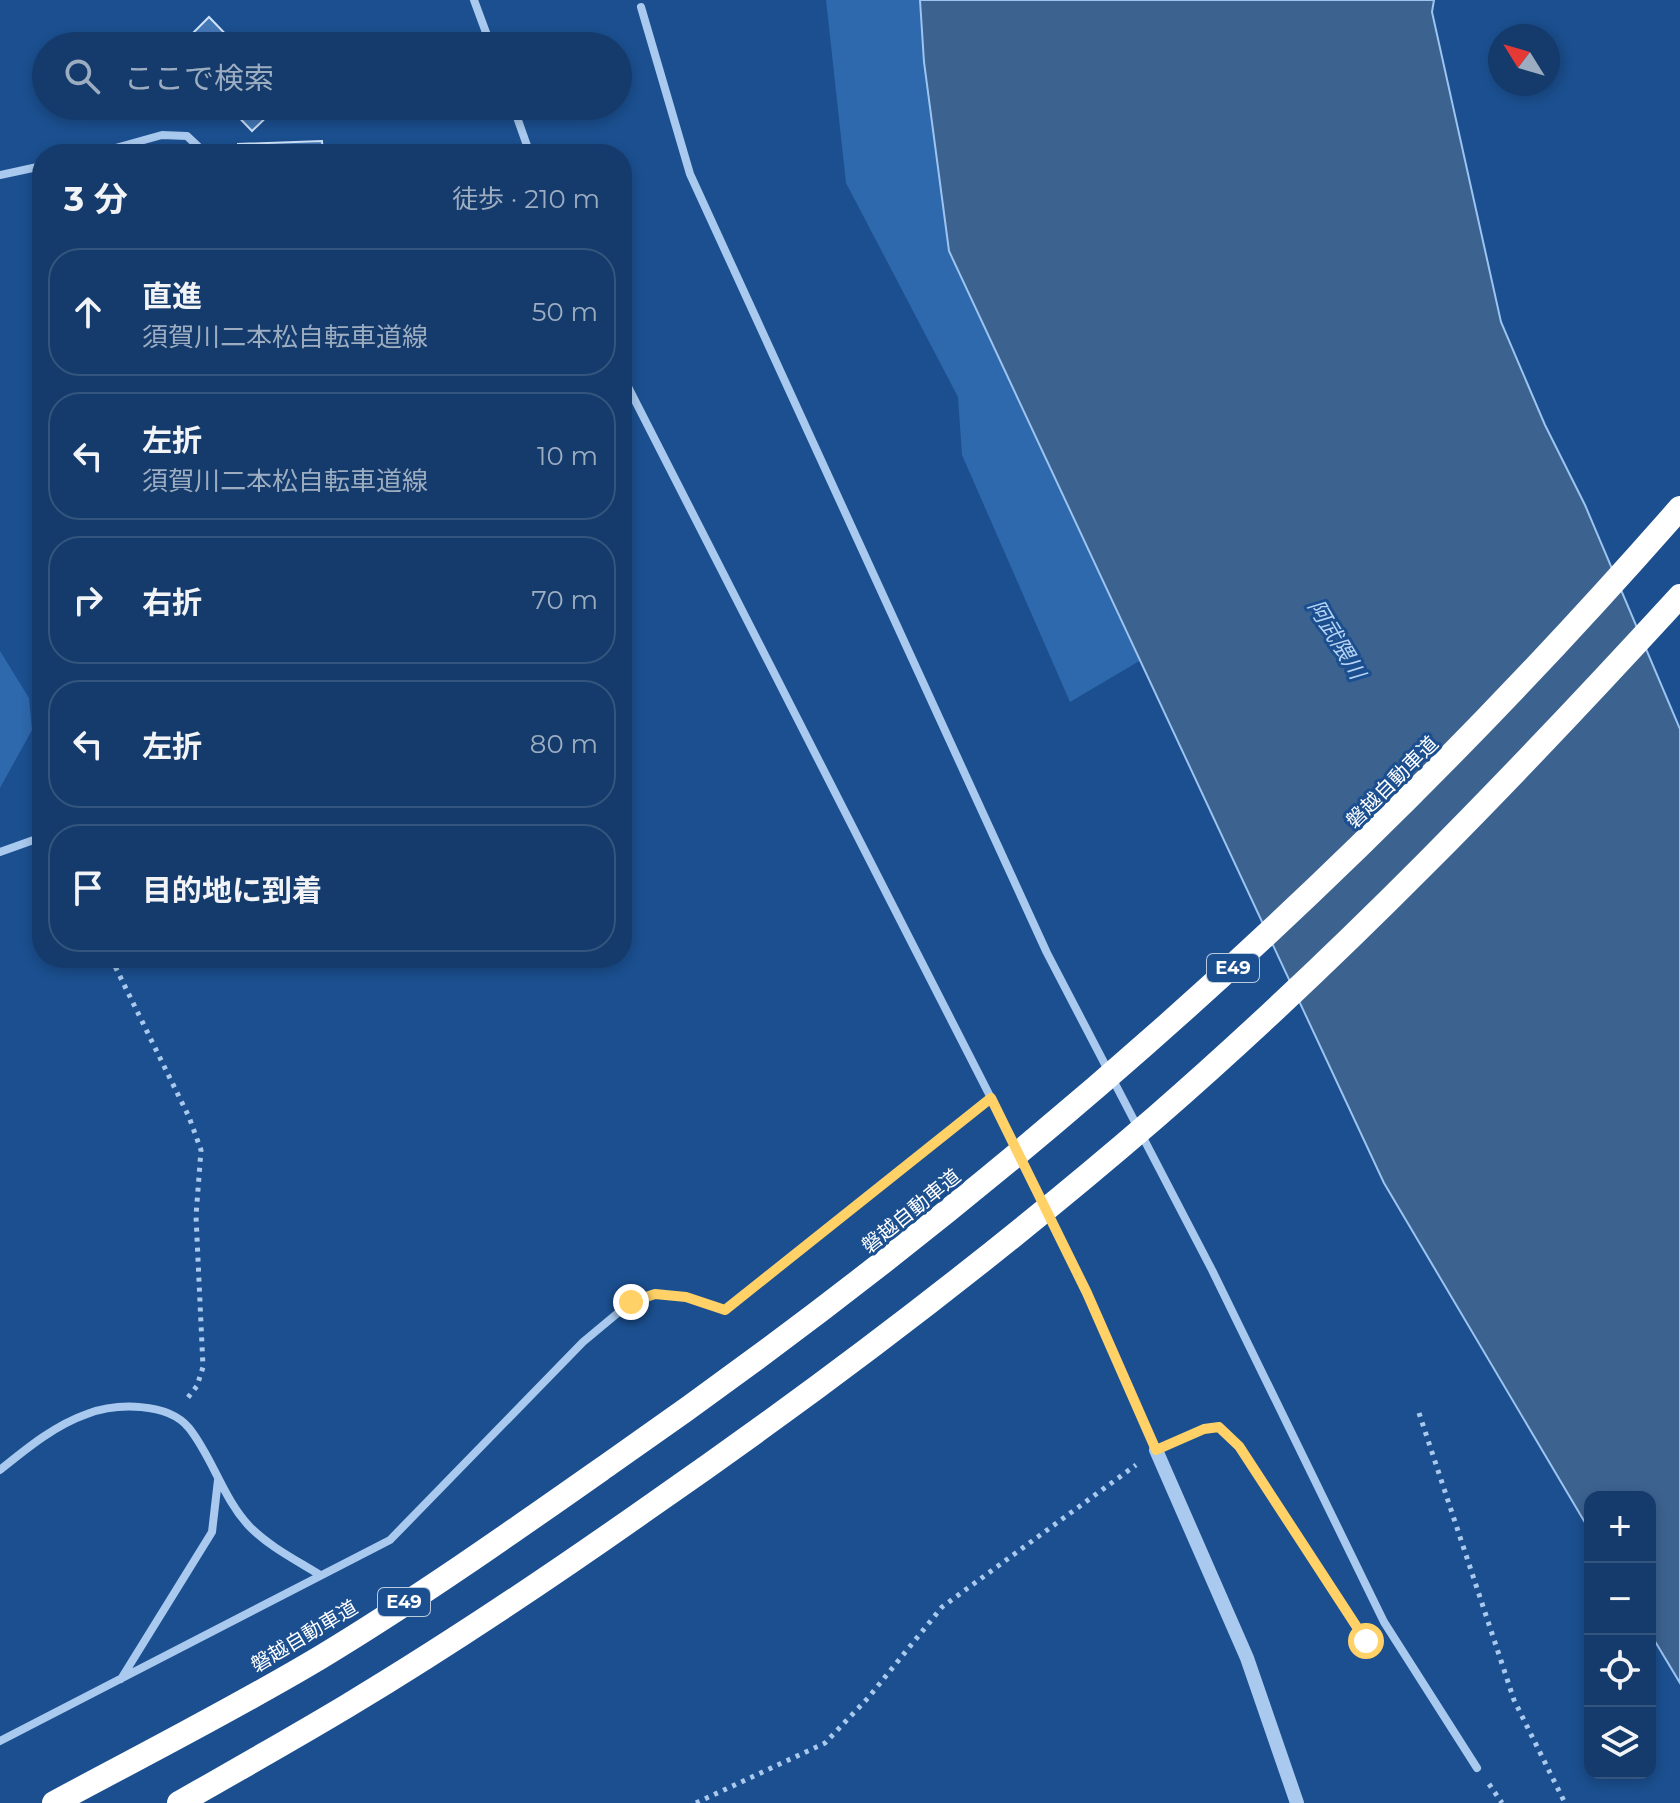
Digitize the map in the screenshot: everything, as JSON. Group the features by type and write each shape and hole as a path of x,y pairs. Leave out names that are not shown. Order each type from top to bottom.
{"highway":[{"name":"磐越自動車道","path":"54,1803 321,1657 526,1522 737,1375 868,1276 1120,1069 1328,879 1468,739 1680,508"},
{"name":"E49","path":"179,1803 349,1705 558,1571 771,1423 1015,1236 1158,1115 1376,912 1505,782 1680,596"}],"street":[{"path":"474,0 486,32"},
{"path":"641,7 690,174 1047,953 1212,1270 1384,1622 1477,1768"},
{"path":"518,120 526,144"},
{"path":"130,144 162,135 187,136 195,144"},
{"path":"0,175 32,168"},
{"path":"632,396 991,1098 1087,1293 1247,1658 1297,1803"},
{"path":"0,852 32,841"},
{"path":"0,1741 390,1540 583,1342 631,1302 655,1294 686,1297 725,1310 991,1098"},
{"path":"0,1470 52,1431 88,1413 131,1407 161,1409 188,1427 248,1525 273,1546 320,1575"},
{"path":"120,1679 212,1532 218,1480"}],"path":[{"path":"116,968 189,1117 201,1150 196,1216 203,1367 197,1386 174,1417"},
{"path":"1419,1413 1514,1700 1565,1803"},
{"path":"696,1803 825,1743 868,1698 942,1607 1156,1450 1204,1429 1219,1427 1239,1446 1358,1629"},
{"path":"1477,1768 1502,1803"}],"shaded area":[{"path":"826,0 920,0 924,62 949,251 1141,660 1070,702 962,455 958,397 846,183"},
{"path":"0,651 29,698 32,730 0,788"}],"water":[{"name":"阿武隈川","path":"920,0 1434,0 1432,12 1501,322 1545,425 1585,505 1680,729 1680,1683 1656,1643 1656,1491 1584,1491 1584,1521 1384,1183 949,251 924,62"}],"building":[{"path":"209,17 223,32 194,32"},
{"path":"241,120 263,120 252,131"},
{"path":"322,141 322,144 238,144"}],"route":[{"path":"631,1302 655,1294 686,1297 725,1310 991,1098 1087,1293 1156,1450 1204,1429 1219,1427 1239,1446 1366,1641"}]}
